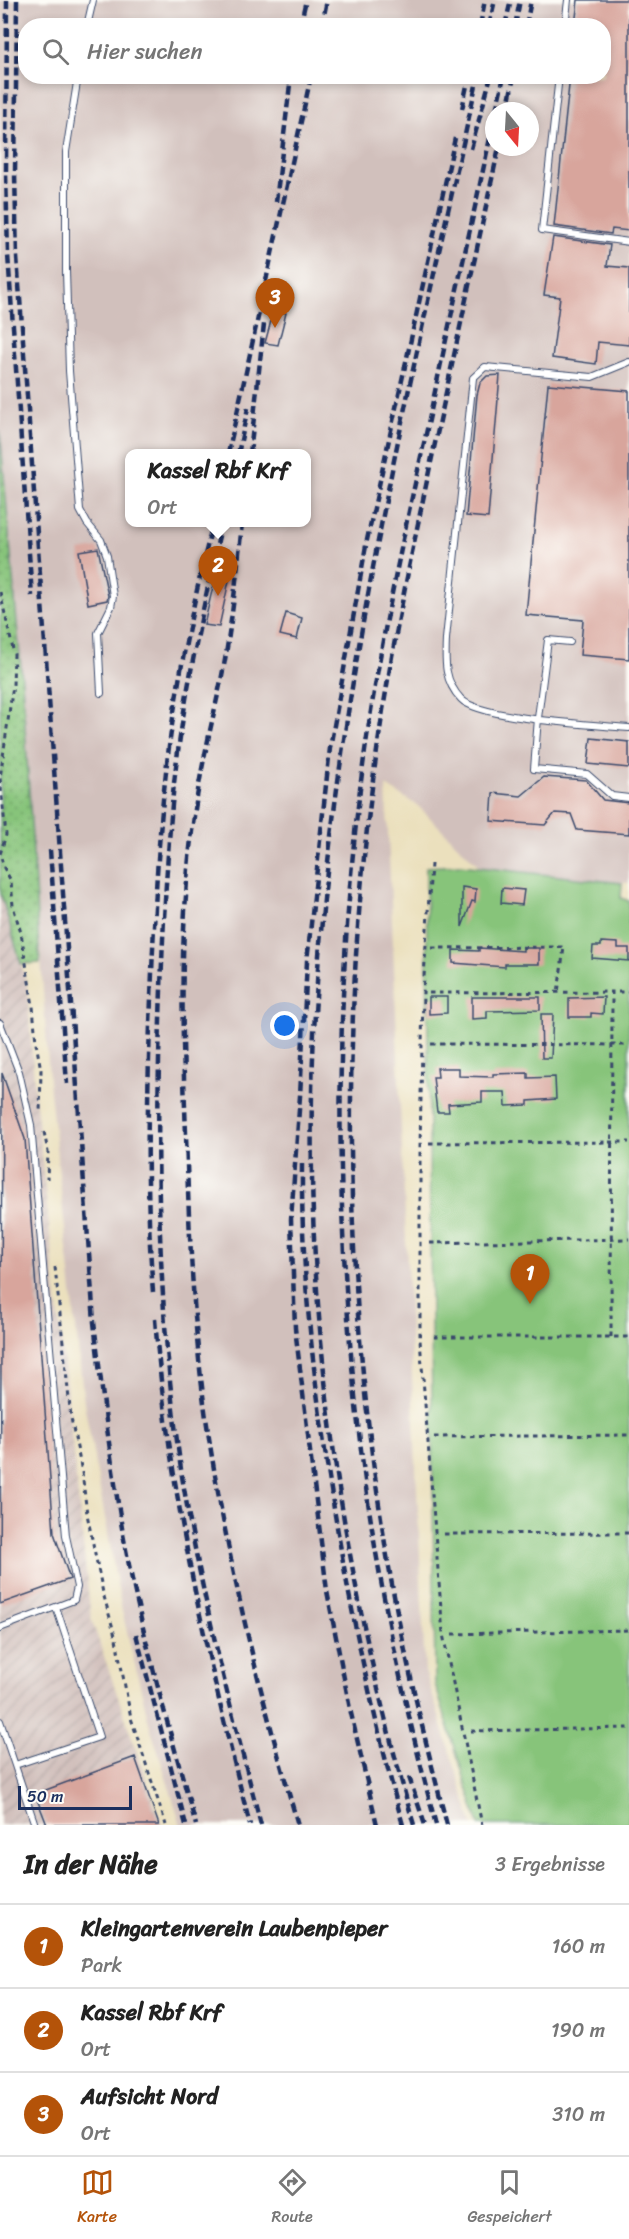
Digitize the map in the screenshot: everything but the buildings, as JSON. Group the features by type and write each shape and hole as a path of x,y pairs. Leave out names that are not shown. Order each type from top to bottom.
{"lane":[{"path":"89,18 93,0"},
{"path":"566,18 568,0"},
{"path":"77,84 66,152 69,371 80,510 87,524 101,540 113,596 111,607 98,633 101,693"},
{"path":"558,84 542,230 629,242"},
{"path":"629,362 592,377 485,367 473,378 445,668 450,684 463,702 482,710 629,728"},
{"path":"570,642 548,640 534,770 587,774 612,796 629,798"},
{"path":"0,1023 19,1072 31,1125 66,1536 77,1587 74,1600 0,1628"},
{"path":"15,1765 99,1737 56,1607"},
{"path":"0,1721 35,1825"}],"path":[{"path":"0,592 14,654 13,686 2,755 0,794 6,835 0,854 11,881 33,1006 41,1070 40,1116"},
{"path":"431,864 423,993 420,1340 443,1634 482,1825"},
{"path":"432,948 564,947 558,993"},
{"path":"429,993 629,992"},
{"path":"611,1337 612,993"},
{"path":"431,1044 629,1045"},
{"path":"42,1125 48,1152 47,1185"},
{"path":"429,1143 629,1142"},
{"path":"430,1243 629,1239"},
{"path":"54,1258 71,1418 82,1472 89,1525 103,1593 116,1639 131,1718 166,1825"},
{"path":"434,1337 629,1337"},
{"path":"434,1437 629,1435"},
{"path":"444,1534 629,1533"},
{"path":"452,1634 629,1630"},
{"path":"471,1731 629,1728"}],"shaded area":[{"path":"0,0 629,0 629,883 480,867 418,806 386,786 425,1671 473,1825 181,1825 149,1723 122,1611 84,1402 50,1092 22,680 0,430"},
{"path":"0,891 27,984 35,1094 91,1618 162,1825 0,1825"}],"green space":[{"path":"0,430 22,680 40,963 21,964 0,891"},
{"path":"460,865 622,883 621,898 629,901 629,1825 479,1825 435,1684 426,867"}],"railway":[{"path":"7,0 8,255 32,596"},
{"path":"17,0 15,174 17,257 94,1322 111,1454 130,1571 156,1680 196,1825"},
{"path":"302,18 306,0"},
{"path":"324,18 327,0"},
{"path":"482,18 485,0"},
{"path":"491,18 495,0"},
{"path":"507,18 511,0"},
{"path":"517,18 520,0"},
{"path":"528,18 531,0"},
{"path":"276,202 290,84"},
{"path":"229,449 309,84"},
{"path":"462,109 467,84"},
{"path":"414,1825 363,1622 344,1519 329,1416 319,1311 313,1206 312,1101 316,997 326,881 340,765 358,649 379,534 427,304 476,84"},
{"path":"471,149 489,84"},
{"path":"498,102 502,84"},
{"path":"509,102 512,84"},
{"path":"377,1825 350,1709 327,1591 295,1328 291,1219 307,961 330,748 367,540 455,138"},
{"path":"436,1825 406,1705 389,1624 374,1543 356,1410 343,1224 342,1037 353,851 377,676 408,514 486,156"},
{"path":"447,1825 403,1643 380,1511 366,1404 357,1297 352,1189 351,1081 355,973 363,865 382,719 410,564 497,156"},
{"path":"251,449 264,324"},
{"path":"239,449 248,408"},
{"path":"153,1292 148,1191 148,1092 159,842 169,748 179,683 212,527"},
{"path":"221,527 189,684 174,783 164,922 160,1025 159,1217 169,1372 182,1476 207,1608 261,1825"},
{"path":"241,527 226,654 200,782 187,877 183,1015 192,1276 206,1418 223,1521 245,1623 298,1825"},
{"path":"50,850 67,1084"},
{"path":"302,1164 309,1321 329,1477 361,1652 380,1739 403,1825"},
{"path":"155,1319 161,1383 180,1511 219,1700 250,1825"},
{"path":"136,1634 186,1825"},
{"path":"409,1777 425,1825"}],"place":[{"name":"Aufsicht Nord","path":"275,328"},
{"name":"Kassel Rbf Krf","path":"218,596"},
{"name":"Kleingartenverein Laubenpieper","path":"530,1304"}]}
